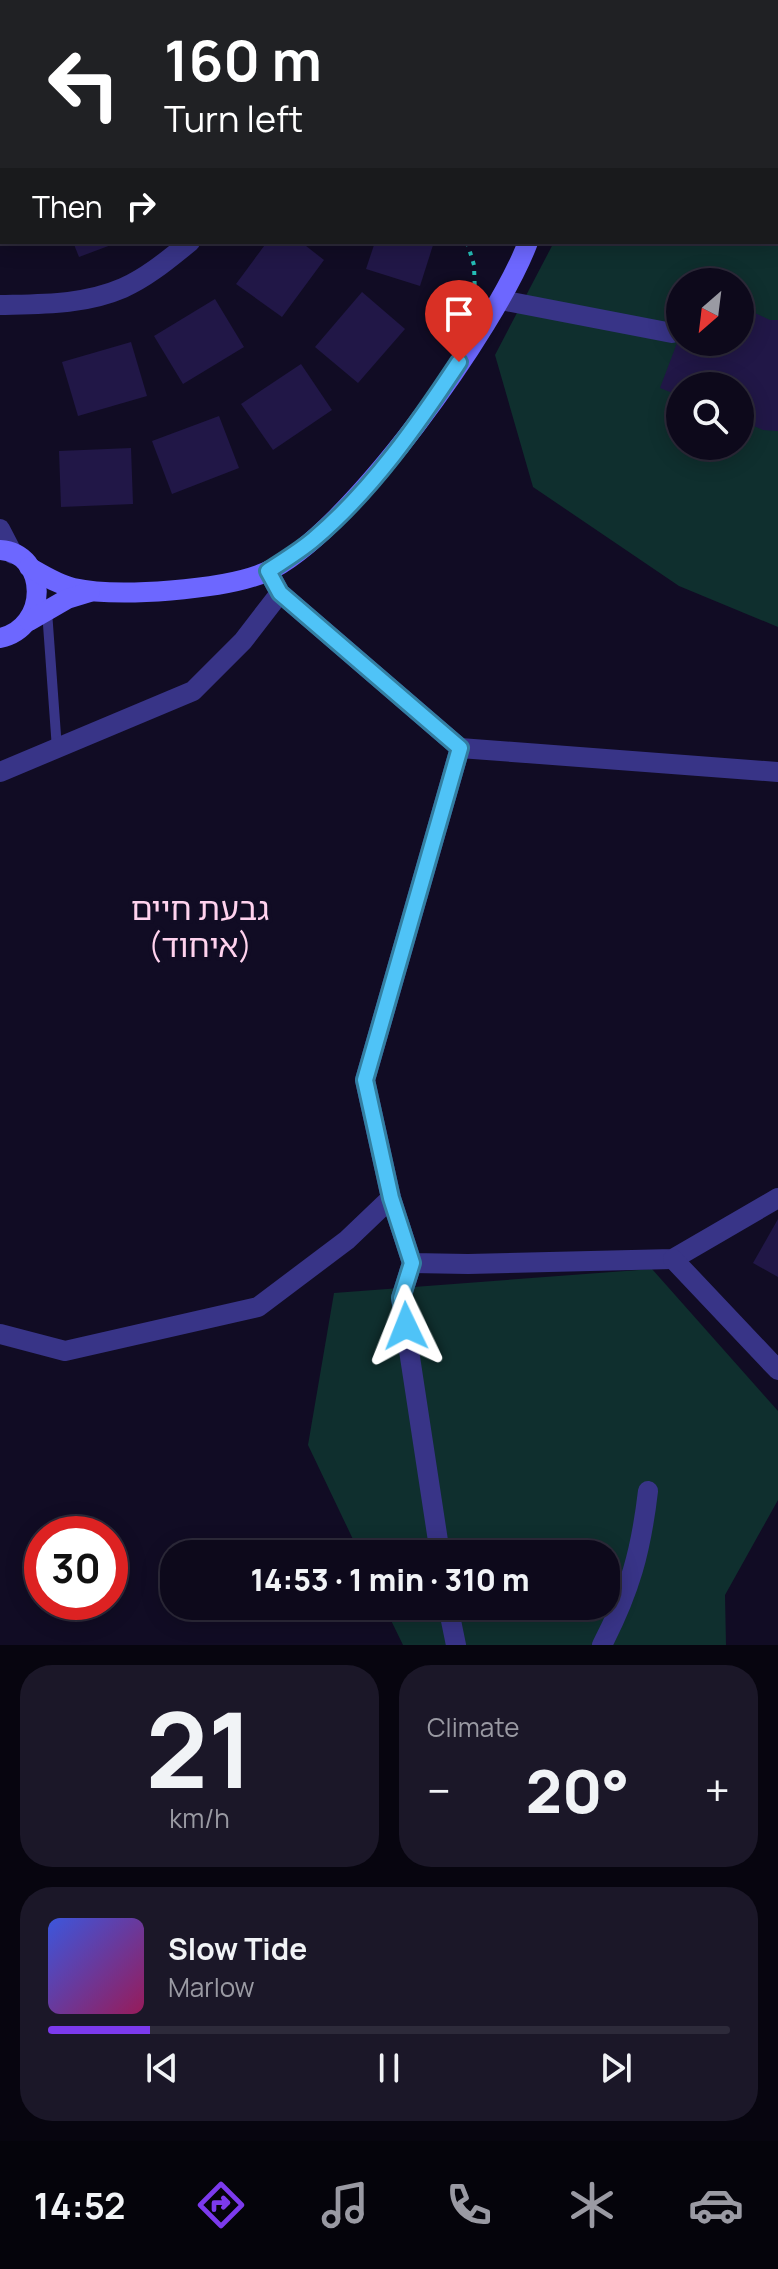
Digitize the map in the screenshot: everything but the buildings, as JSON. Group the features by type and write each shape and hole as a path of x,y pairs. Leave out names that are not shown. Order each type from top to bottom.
{"street":[{"path":"0,305 87,299 124,287 163,264 188,244"},
{"path":"14,557 55,582 93,591 206,587 235,582 268,571 313,540 356,499 432,403 501,300 527,244"},
{"path":"501,300 666,332"},
{"path":"0,529 14,557 36,579 36,608 29,621"},
{"path":"268,571 280,593 460,748 778,772"},
{"path":"0,638 18,631 47,609 93,591"},
{"path":"0,772 193,691 243,641 280,593"},
{"path":"438,1540 401,1298 412,1263 391,1198 365,1080 460,748"},
{"path":"0,1334 65,1351 258,1307 347,1240 391,1198"},
{"path":"412,1263 673,1259 778,1198"},
{"path":"673,1259 778,1370"},
{"path":"602,1645 622,1607 642,1542 648,1491"},
{"path":"451,1620 456,1645"}],"lane":[{"path":"47,609 57,749"}],"path":[{"path":"468,244 474,265 475,297"}],"green space":[{"path":"553,244 778,244 778,627 679,586 533,487 495,355"},
{"path":"652,1269 778,1411 778,1500 725,1595 726,1645 403,1645 391,1620 620,1620 620,1540 353,1540 308,1445 334,1293"}],"district":[{"name":"גבעת חיים (איחוד)","path":"200,926"}],"route":[{"path":"406,1326 401,1298 412,1263 391,1198 365,1080 460,748 280,593 268,571 313,540 356,499 432,403 459,362"}]}
